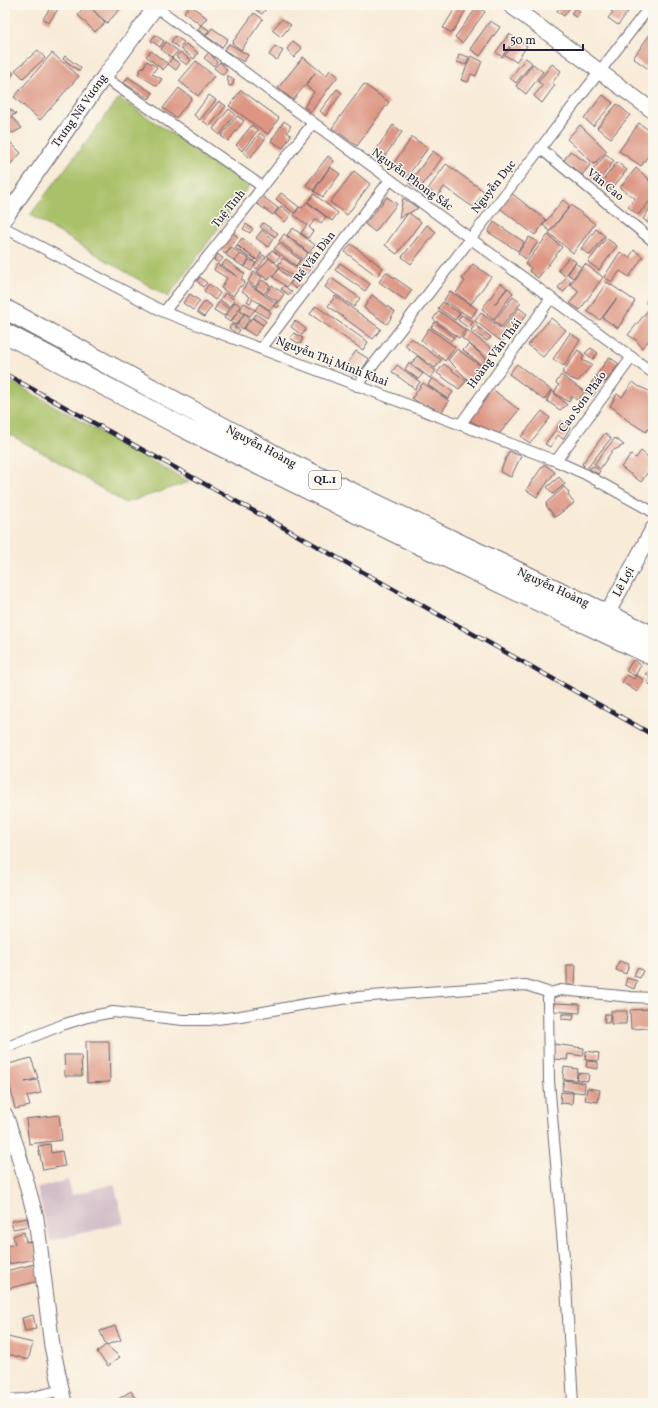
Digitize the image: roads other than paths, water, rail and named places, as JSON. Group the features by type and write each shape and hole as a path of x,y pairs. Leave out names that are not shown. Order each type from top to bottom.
{"highway":[{"name":"Nguyễn Hoàng","path":"5,309 282,459 653,636"},
{"name":"Nguyễn Hoàng","path":"5,333 219,445 416,543 653,656"}],"street":[{"path":"510,5 653,111"},
{"name":"Nguyễn Dục","path":"357,386 651,5"},
{"name":"Trưng Nữ Vương","path":"5,218 156,6"},
{"name":"Nguyễn Phong Sắc","path":"156,6 653,373"},
{"path":"104,77 263,187"},
{"name":"Tuệ Tĩnh","path":"164,312 313,123"},
{"name":"Văn Cao","path":"540,148 653,241"},
{"name":"Bế Văn Đàn","path":"260,349 390,180"},
{"name":"Nguyễn Thị Minh Khai","path":"5,228 164,312 556,462 585,474 653,512"},
{"name":"Hoàng Văn Thái","path":"460,425 551,298"},
{"name":"Cao Sơn Pháo","path":"556,462 632,357"},
{"name":"Lê Lợi","path":"607,614 653,529"},
{"path":"5,1048 62,1025 87,1017 113,1012 183,1020 210,1020 363,996 526,985 550,993 561,990 653,998"},
{"path":"550,993 548,998 549,1081 565,1269 573,1403"},
{"path":"5,1115 17,1149 36,1218 52,1346 63,1397 5,1400"}],"railway":[{"path":"5,374 272,521 653,735"}]}
